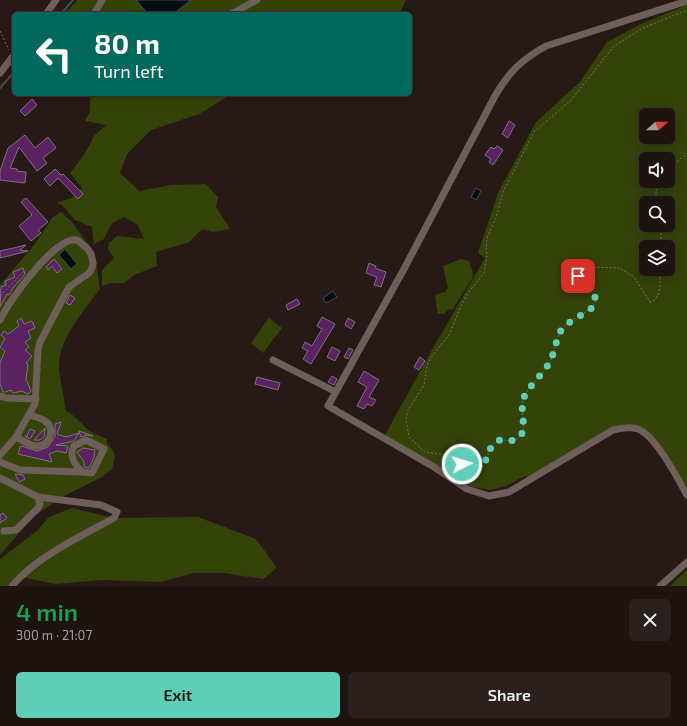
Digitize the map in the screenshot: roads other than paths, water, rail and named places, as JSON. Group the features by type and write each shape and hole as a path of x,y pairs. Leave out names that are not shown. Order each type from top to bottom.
{"street":[{"path":"47,12 56,0"},
{"path":"95,12 102,0"},
{"path":"235,12 257,0"},
{"path":"687,1 546,46 528,56 509,73 494,96 404,269 328,406 434,467 467,489 489,496 509,492 614,430 625,427 637,429 645,433 654,443 687,495"},
{"path":"0,73 12,58"},
{"path":"0,320 6,307 40,263 71,239 81,242 89,250 93,263 89,273 69,287 40,342 38,350 36,398 30,415 16,437 0,455"},
{"path":"273,360 336,392"},
{"path":"0,396 6,398 36,398"},
{"path":"16,437 32,445 38,446 45,443 49,439 50,429 46,421 30,415"},
{"path":"0,462 20,470 92,473 104,449 86,440 74,446 72,452 73,461 82,472"},
{"path":"0,478 38,497 101,505 117,512 114,518 64,545 28,571 12,586"},
{"path":"4,531 16,530 38,508 40,504 38,497"},
{"path":"660,586 687,562"}],"waterway":[{"path":"63,12 73,0"},
{"path":"0,88 12,74"}]}
